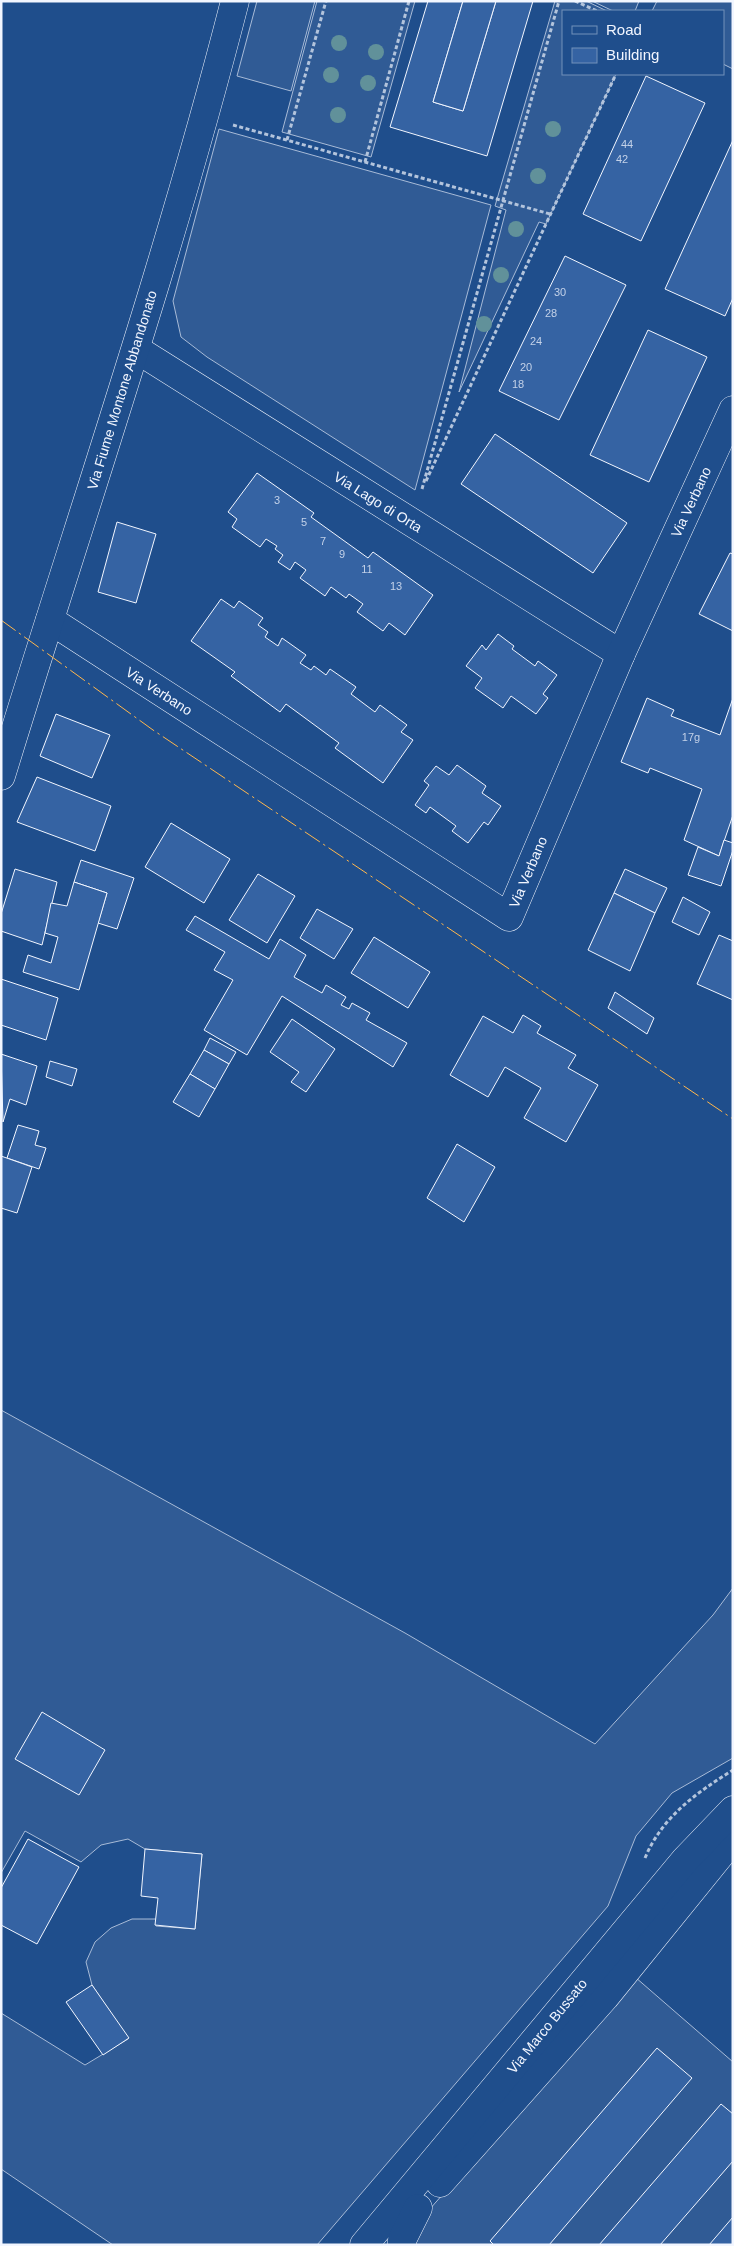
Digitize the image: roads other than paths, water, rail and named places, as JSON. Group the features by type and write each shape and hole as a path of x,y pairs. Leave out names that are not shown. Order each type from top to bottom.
{"street":[{"name":"Via Fiume Montone Abbandonato","path":"1,776 136,349 205,118 235,1"},
{"name":"Via Lago di Orta","path":"136,349 621,654"},
{"name":"Via Verbano","path":"50,620 509,917 621,654 733,410"},
{"name":"Via Marco Bussato","path":"364,2245 517,2064 684,1860 733,1810"},
{"path":"387,2245 605,1997 733,1838"},
{"path":"377,2245 494,2106 517,2064"},
{"path":"402,2245 402,2240 418,2208"}]}
